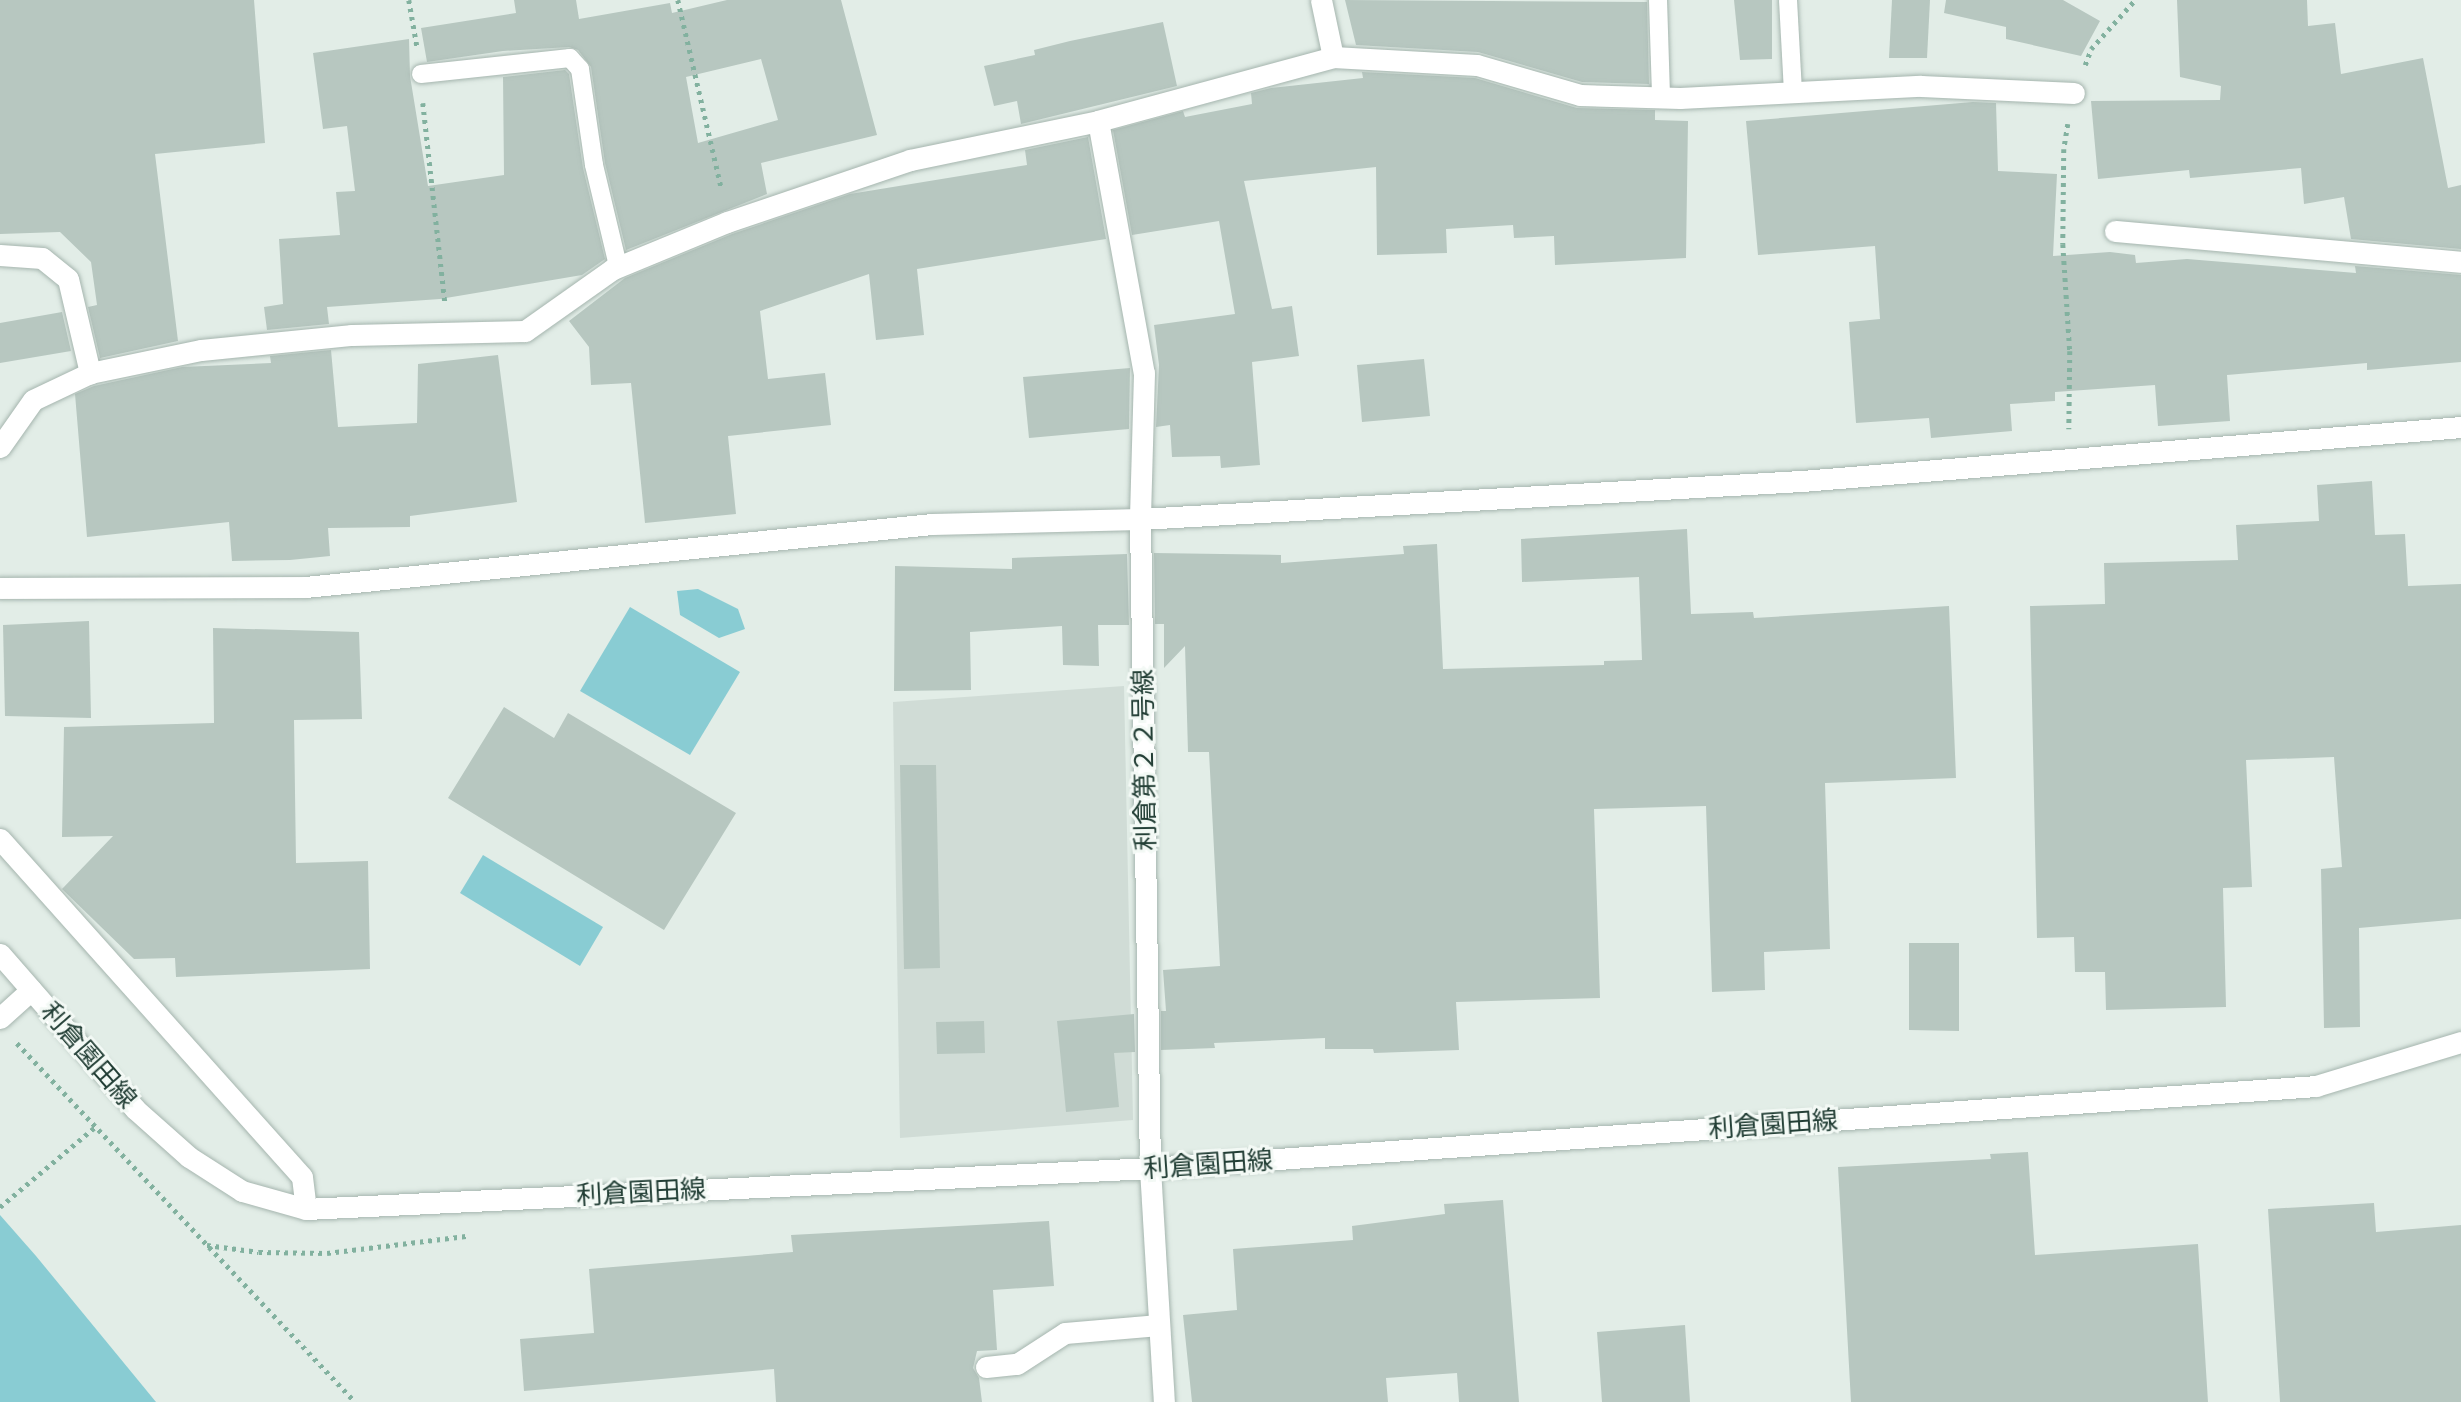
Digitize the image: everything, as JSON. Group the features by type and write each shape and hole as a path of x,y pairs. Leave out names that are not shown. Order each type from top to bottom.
{"street":[{"path":"1321,0 1333,57"},
{"path":"0,447 33,400 90,373 201,350 352,335 525,331 618,266 727,222 910,160 1098,121 1333,57 1477,65 1580,95 1661,98 1921,86 2074,93"},
{"name":"利倉第２２号線","path":"1098,121 1144,373 1140,519 1150,1168 1164,1402"},
{"path":"2115,231 2461,262"},
{"path":"0,255 42,258 68,279 90,373"},
{"path":"0,588 305,587 932,524 1140,519 1802,481 2461,427"},
{"path":"0,839 302,1177 306,1209"},
{"name":"利倉園田線","path":"0,954 135,1109 189,1157 242,1191 306,1209 1150,1168 2316,1086 2461,1042"},
{"path":"4,1026 31,990"},
{"path":"986,1367 1017,1364 1065,1333 1159,1325"}],"lane":[{"path":"1658,0 1661,98"},
{"path":"1788,0 1793,93"},
{"path":"421,74 570,58 580,69 594,165 618,266"}],"path":[{"path":"409,0 421,74 449,332"},
{"path":"678,0 727,222"},
{"path":"2068,458 2070,351 2063,244 2064,149 2074,93 2091,48 2135,0"},
{"path":"4,1026 95,1127 355,1402"},
{"path":"0,1207 95,1127"},
{"path":"206,1245 259,1252 327,1253 471,1236 470,1200"}],"shaded area":[{"path":"1124,686 1133,1120 900,1138 893,702"}],"water":[{"path":"698,589 738,609 745,629 719,638 680,615 677,591"},
{"path":"630,607 740,672 690,755 580,691"},
{"path":"483,855 603,927 580,966 460,893"},
{"path":"0,1215 36,1256 156,1402 0,1402"}],"building":[{"path":"0,0 254,0 265,143 155,154 178,341 100,358 88,307 97,305 91,262 60,232 0,234"},
{"path":"514,0 576,0 579,19 670,3 672,13 727,0 841,0 877,135 761,163 767,194 626,250 605,163 591,67 578,50 569,47 503,51 427,62 421,28 516,13","holes":["761,59 778,120 698,143 686,77"]},
{"path":"1345,0 1647,2 1649,84 1582,82 1478,52 1356,45"},
{"path":"1734,0 1772,0 1772,59 1740,60"},
{"path":"1892,0 1930,0 1927,58 1889,58"},
{"path":"1946,0 2063,0 2100,21 2081,56 2006,39 2006,27 1944,13"},
{"path":"2177,0 2307,0 2308,26 2335,23 2341,74 2423,58 2448,188 2461,185 2461,249 2351,239 2344,197 2304,204 2301,168 2190,178 2189,170 2098,179 2091,101 2220,100 2221,86 2180,77"},
{"path":"1163,22 1177,86 1021,124 1017,101 994,106 984,66 1035,55 1034,50 1070,41"},
{"path":"409,39 410,76 428,186 504,175 503,77 565,70 569,74 583,168 605,259 582,275 440,299 327,307 329,324 267,330 264,307 283,304 279,239 340,235 336,192 355,191 347,126 323,129 313,53"},
{"path":"1362,72 1475,78 1577,108 1655,110 1655,120 1688,121 1686,258 1555,265 1554,236 1514,238 1513,225 1446,229 1447,253 1377,255 1376,167 1244,181 1272,309 1292,306 1299,356 1252,362 1260,465 1221,468 1220,456 1172,457 1170,425 1156,427 1159,365 1154,325 1235,314 1219,221 1132,235 1113,130 1183,111 1185,117 1252,104 1251,93 1271,88 1363,78"},
{"path":"1973,102 1996,103 1998,171 2057,174 2053,256 2110,252 2135,255 2136,263 2187,259 2356,273 2355,266 2461,275 2461,362 2367,370 2367,363 2227,375 2230,421 2158,426 2155,385 2055,392 2055,401 2010,404 2012,431 1931,438 1929,418 1856,423 1849,322 1880,319 1875,246 1758,255 1746,121"},
{"path":"1088,137 1106,239 917,269 924,335 876,340 869,274 760,311 768,379 825,373 831,425 728,436 736,514 645,523 631,383 591,385 589,347 569,321 625,278 732,234 850,194 1027,165 1025,150"},
{"path":"62,312 71,351 0,363 0,323"},
{"path":"331,350 338,427 417,423 418,364 498,355 517,502 410,516 410,527 328,528 330,556 290,560 232,561 229,522 87,537 75,394 94,386 182,367 271,363 270,356"},
{"path":"1424,359 1430,416 1362,422 1357,365"},
{"path":"1130,368 1129,429 1029,438 1023,377"},
{"path":"2372,481 2375,535 2405,534 2408,586 2461,584 2461,919 2359,928 2360,1027 2324,1028 2321,869 2342,867 2334,757 2246,760 2252,887 2223,888 2226,1007 2106,1010 2105,972 2075,972 2074,937 2037,938 2030,606 2105,604 2104,563 2238,560 2236,525 2319,521 2317,485"},
{"path":"1687,529 1691,614 1753,612 1754,618 1949,606 1956,778 1825,783 1830,949 1764,952 1765,990 1712,992 1706,806 1594,809 1600,998 1456,1002 1459,1050 1374,1053 1373,1049 1325,1049 1325,1038 1214,1043 1215,1048 1161,1050 1161,1011 1166,1011 1163,970 1220,966 1209,752 1188,752 1185,646 1164,668 1164,624 1155,624 1154,553 1281,555 1281,563 1404,554 1403,546 1437,544 1443,669 1604,665 1604,661 1642,660 1639,577 1522,582 1521,539"},
{"path":"1127,554 1129,625 1098,625 1099,666 1063,665 1062,626 970,632 971,690 894,691 895,566 1012,569 1012,558"},
{"path":"89,621 91,718 5,716 3,625"},
{"path":"213,628 359,632 362,719 294,720 296,863 368,861 370,969 176,977 175,958 134,959 62,889 113,836 62,837 64,727 214,723"},
{"path":"504,707 554,738 568,713 736,813 664,930 448,798"},
{"path":"900,765 936,765 940,968 904,969"},
{"path":"1909,943 1959,943 1959,1031 1909,1030"},
{"path":"1134,1014 1135,1052 1114,1053 1119,1107 1066,1112 1057,1021"},
{"path":"984,1021 985,1053 937,1054 936,1022"},
{"path":"2028,1152 2035,1255 2198,1244 2208,1402 1851,1402 1838,1167 1991,1159 1990,1154"},
{"path":"1503,1200 1519,1402 1459,1402 1457,1373 1386,1378 1388,1402 1192,1402 1183,1315 1237,1310 1233,1249 1353,1240 1352,1226 1445,1214 1444,1204"},
{"path":"2374,1203 2376,1232 2461,1225 2461,1402 2280,1402 2268,1209"},
{"path":"1049,1221 1054,1286 993,1290 997,1350 977,1351 973,1368 979,1378 982,1402 776,1402 774,1369 524,1391 520,1339 594,1333 589,1269 793,1252 791,1235"},
{"path":"1685,1325 1690,1402 1602,1402 1597,1332"}]}
